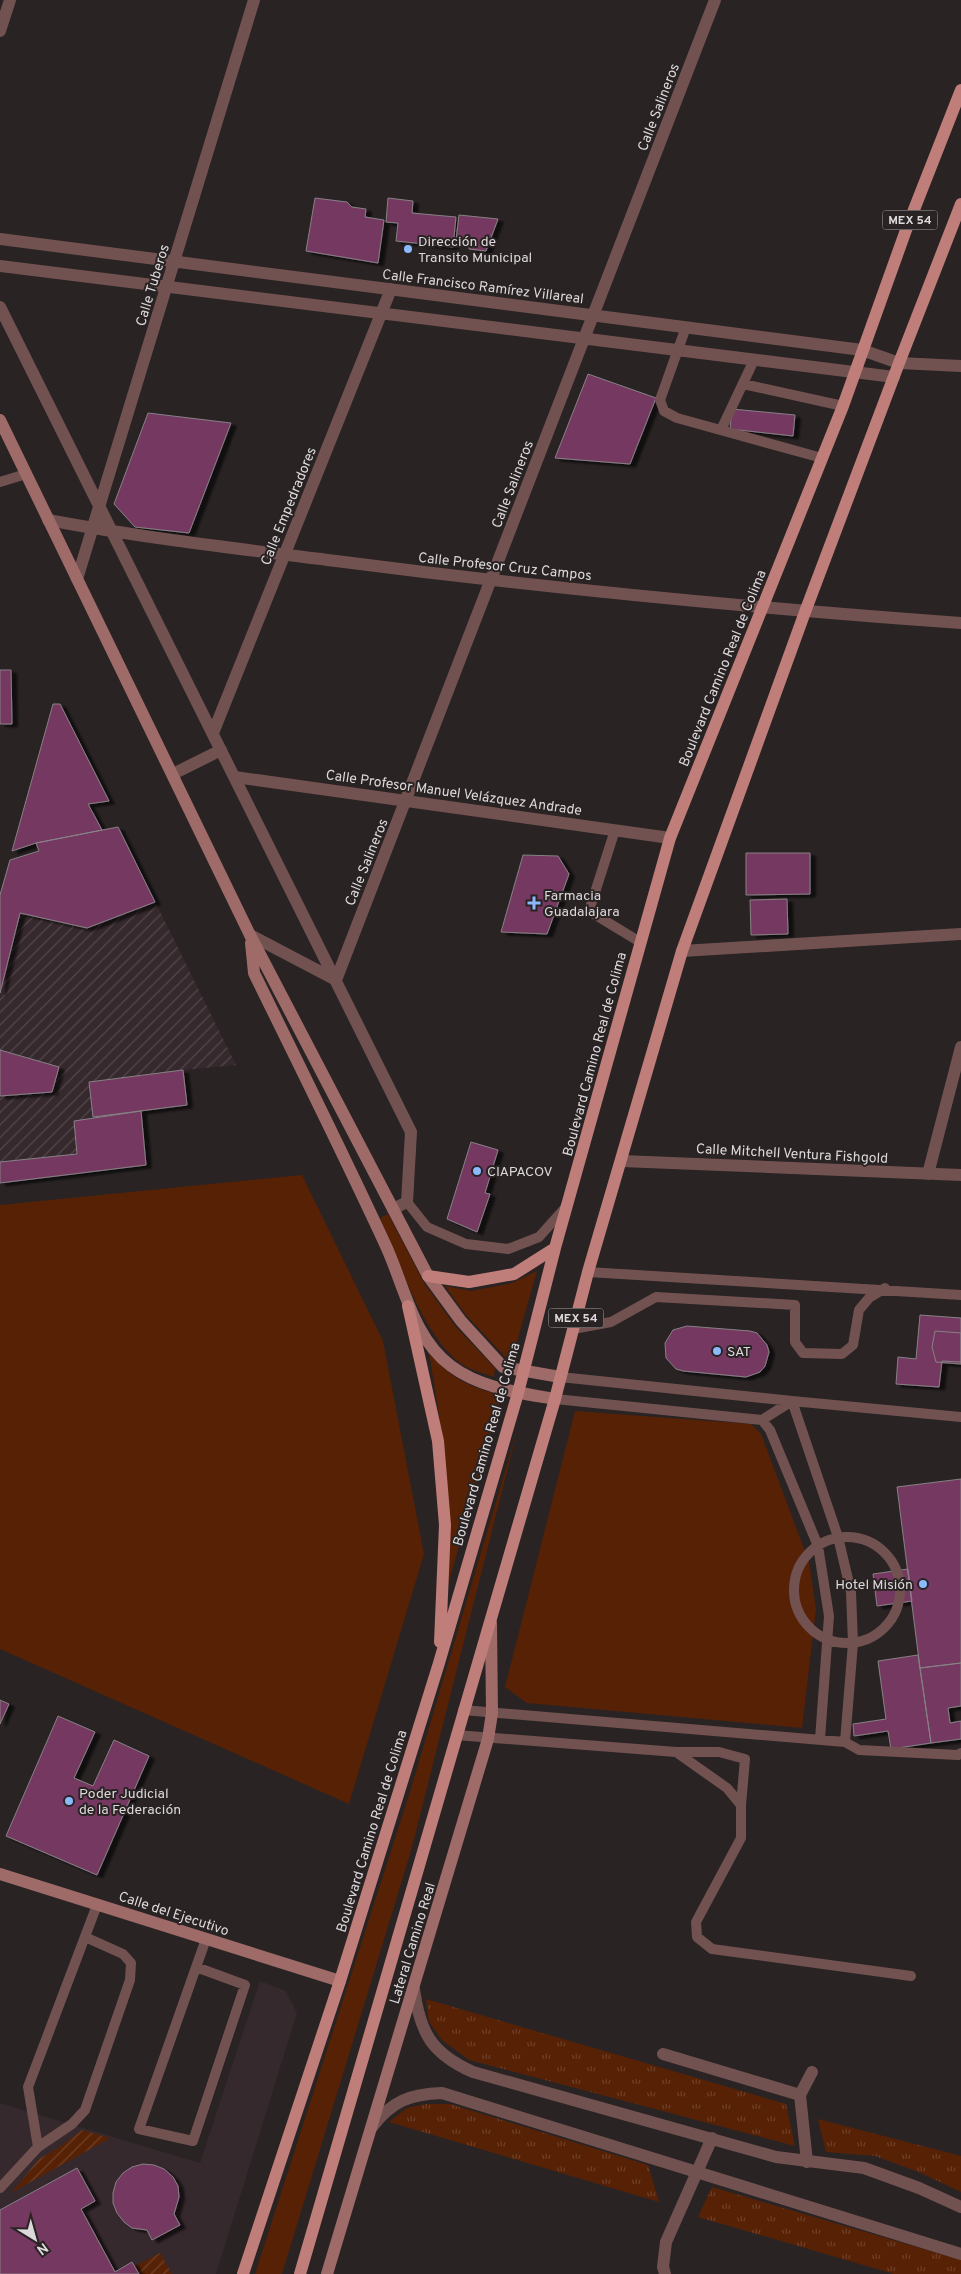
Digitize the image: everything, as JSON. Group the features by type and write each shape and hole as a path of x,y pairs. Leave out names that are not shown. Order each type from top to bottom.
{"main road":[{"name":"Boulevard Camino Real de Colima","path":"243,2274 340,1981 439,1663 518,1393 555,1248 670,838 843,406 862,350 961,90"},
{"name":"MEX 54","path":"300,2274 555,1399 588,1272 682,951 899,362 961,204"},
{"path":"428,1276 469,1282 514,1274 555,1248"},
{"path":"408,1306 438,1441 445,1525 439,1663"}],"street":[{"path":"0,31 10,0"},
{"name":"Calle Tuberos","path":"77,579 254,0"},
{"name":"Calle Salineros","path":"336,980 715,0"},
{"name":"Calle Francisco Ramírez Villareal","path":"0,239 862,350 899,362 961,366"},
{"path":"0,266 894,377"},
{"name":"Calle Empedradores","path":"213,733 391,289"},
{"path":"0,307 412,1132 407,1202 393,1209"},
{"path":"0,420 250,935 428,1276 461,1321 503,1367 560,1377"},
{"name":"Calle Profesor Cruz Campos","path":"48,520 112,532 490,581 806,612 961,623"},
{"path":"173,774 221,750"},
{"name":"Calle Profesor Manuel Velázquez Andrade","path":"235,777 670,838"},
{"path":"682,951 961,934"},
{"path":"250,935 336,980"},
{"path":"250,935 254,973 386,1246 408,1306 430,1343 450,1366 474,1379 518,1393 555,1399"},
{"path":"928,1174 961,1047"},
{"name":"Calle Mitchell Ventura Fishgold","path":"622,1161 961,1175"},
{"name":"Lateral Camino Real","path":"328,2274 369,2130 414,1989 488,1739 492,1713 491,1615"},
{"name":"Calle del Ejecutivo","path":"0,1874 340,1981"},
{"path":"414,1989 417,2011 424,2032 436,2050 454,2063 473,2072 776,2157 864,2168 919,2188 961,2207"},
{"path":"663,2054 800,2095"},
{"path":"807,2162 800,2095 812,2072"},
{"path":"369,2130 382,2114 400,2101 420,2094 442,2093 961,2254"},
{"path":"664,2274 666,2242 712,2138"}],"lane":[{"path":"686,327 676,350 660,400 664,411 677,418 822,458"},
{"path":"721,430 754,360"},
{"path":"743,384 843,406"},
{"path":"0,482 26,474"},
{"path":"615,830 589,910 640,942"},
{"path":"407,1202 427,1227 466,1244 508,1249 539,1237 568,1206"},
{"path":"588,1272 885,1288 961,1295"},
{"path":"573,1329 611,1322 656,1297 795,1305 795,1342 803,1353 842,1354 853,1344 859,1310 869,1298 885,1288"},
{"path":"560,1377 961,1417"},
{"path":"555,1399 762,1420 792,1401"},
{"path":"792,1401 838,1537 851,1592 853,1643 845,1742"},
{"path":"762,1420 770,1430 818,1546 828,1616 820,1739"},
{"path":"838,1537 855,1537 871,1542 885,1552 895,1566 900,1582 899,1599 894,1615 884,1629 870,1638 853,1643 827,1640 813,1632 802,1619 795,1604 793,1587 797,1571 805,1557 818,1546 838,1537"},
{"path":"463,1710 820,1739 845,1742 859,1750 958,1755 961,1753"},
{"path":"456,1735 488,1739 676,1752 719,1752 745,1759 741,1805 741,1838 696,1922 697,1937 712,1949 911,1976"},
{"path":"676,1752 727,1788 741,1805"},
{"path":"38,2147 28,2087 97,1905"},
{"path":"0,2188 38,2147 72,2124 85,2110 130,1980 131,1963 123,1954 85,1936"},
{"path":"196,1967 246,1985 193,2141 139,2128 196,1967 206,1939"}],"shaded area":[{"path":"118,827 236,1065 184,1070 187,1105 141,1111 146,1165 0,1183 0,895 10,860 39,852 36,843"},
{"path":"260,1981 286,1991 297,2013 216,2274 0,2274 0,2103 200,2163"}],"green space":[{"path":"302,1175 383,1341 424,1554 349,1804 0,1649 0,1205"},
{"path":"388,1214 424,1283 455,1326 495,1368 494,1377 463,1365 446,1349 434,1333 413,1295 380,1218"},
{"path":"537,1271 511,1363 466,1315 445,1286 471,1291 512,1283"},
{"path":"429,1352 445,1369 469,1385 501,1396 448,1585 445,1454"},
{"path":"575,1411 751,1424 761,1434 809,1562 816,1609 802,1728 527,1703 505,1687"},
{"path":"518,1428 411,1851 282,2274 255,2274 409,1795"},
{"path":"426,1999 786,2104 795,2146 469,2060 442,2040 429,2022"},
{"path":"426,2104 450,2104 648,2165 659,2202 389,2122 407,2108"},
{"path":"818,2119 961,2156 961,2192 921,2173 875,2156 826,2152"},
{"path":"82,2130 110,2138 11,2193 39,2159 58,2148"},
{"path":"712,2187 961,2260 961,2274 894,2274 698,2217"},
{"path":"160,2253 172,2274 139,2274 135,2266"}],"building":[{"path":"315,198 347,202 352,207 366,209 365,217 384,220 378,263 306,251"},
{"path":"388,198 413,201 412,213 456,217 453,247 396,241 398,223 386,222"},
{"path":"459,215 498,219 486,251 469,249 470,241 456,240"},
{"path":"588,374 656,398 630,464 555,458"},
{"path":"732,409 795,415 793,436 730,429"},
{"path":"148,413 231,423 189,533 135,527 114,504"},
{"path":"0,670 11,670 12,724 0,724"},
{"path":"53,704 60,704 109,801 88,804 102,830 36,843 12,851"},
{"path":"118,827 155,902 87,928 20,913 0,993 0,895 10,860 39,851 36,843"},
{"path":"746,853 810,853 810,894 746,895"},
{"name":"Farmacia Guadalajara","path":"523,855 558,856 569,874 547,934 501,932"},
{"path":"787,899 788,934 751,935 750,900"},
{"path":"0,1050 59,1067 52,1092 0,1096"},
{"path":"183,1070 187,1105 93,1117 89,1082"},
{"path":"141,1111 146,1165 0,1183 0,1162 77,1154 74,1121"},
{"name":"CIAPACOV","path":"471,1142 498,1150 485,1193 490,1194 477,1232 447,1219"},
{"path":"920,1315 961,1318 961,1362 942,1361 939,1387 896,1384 898,1357 916,1359"},
{"name":"SAT","path":"687,1326 757,1333 767,1345 769,1352 765,1366 760,1372 746,1377 676,1369 666,1358 665,1343 673,1330"},
{"path":"935,1331 961,1333 961,1364 936,1362 932,1347"},
{"path":"961,1479 961,1663 920,1668 897,1487"},
{"path":"908,1569 912,1601 877,1606 873,1574"},
{"path":"918,1655 931,1743 891,1749 888,1731 854,1736 853,1724 886,1719 878,1661"},
{"path":"961,1663 961,1706 948,1708 950,1723 961,1721 961,1739 931,1743 920,1668"},
{"path":"0,1700 9,1704 0,1724"},
{"path":"58,1716 95,1732 74,1778 93,1786 114,1740 149,1756 97,1875 6,1836"},
{"path":"143,2164 154,2165 164,2169 173,2177 178,2186 179,2197 174,2214 180,2225 152,2240 147,2230 132,2228 124,2222 117,2213 113,2203 116,2182 123,2173 132,2167"},
{"path":"77,2168 95,2201 81,2209 115,2272 132,2262 139,2274 0,2274 0,2210"}],"place":[{"name":"Dirección de Transito Municipal","path":"408,249"},
{"name":"Farmacia Guadalajara","path":"534,903"},
{"name":"CIAPACOV","path":"477,1171"},
{"name":"SAT","path":"717,1351"},
{"name":"Hotel Misión","path":"923,1584"},
{"name":"Poder Judicial de la Federación","path":"69,1801"}]}
